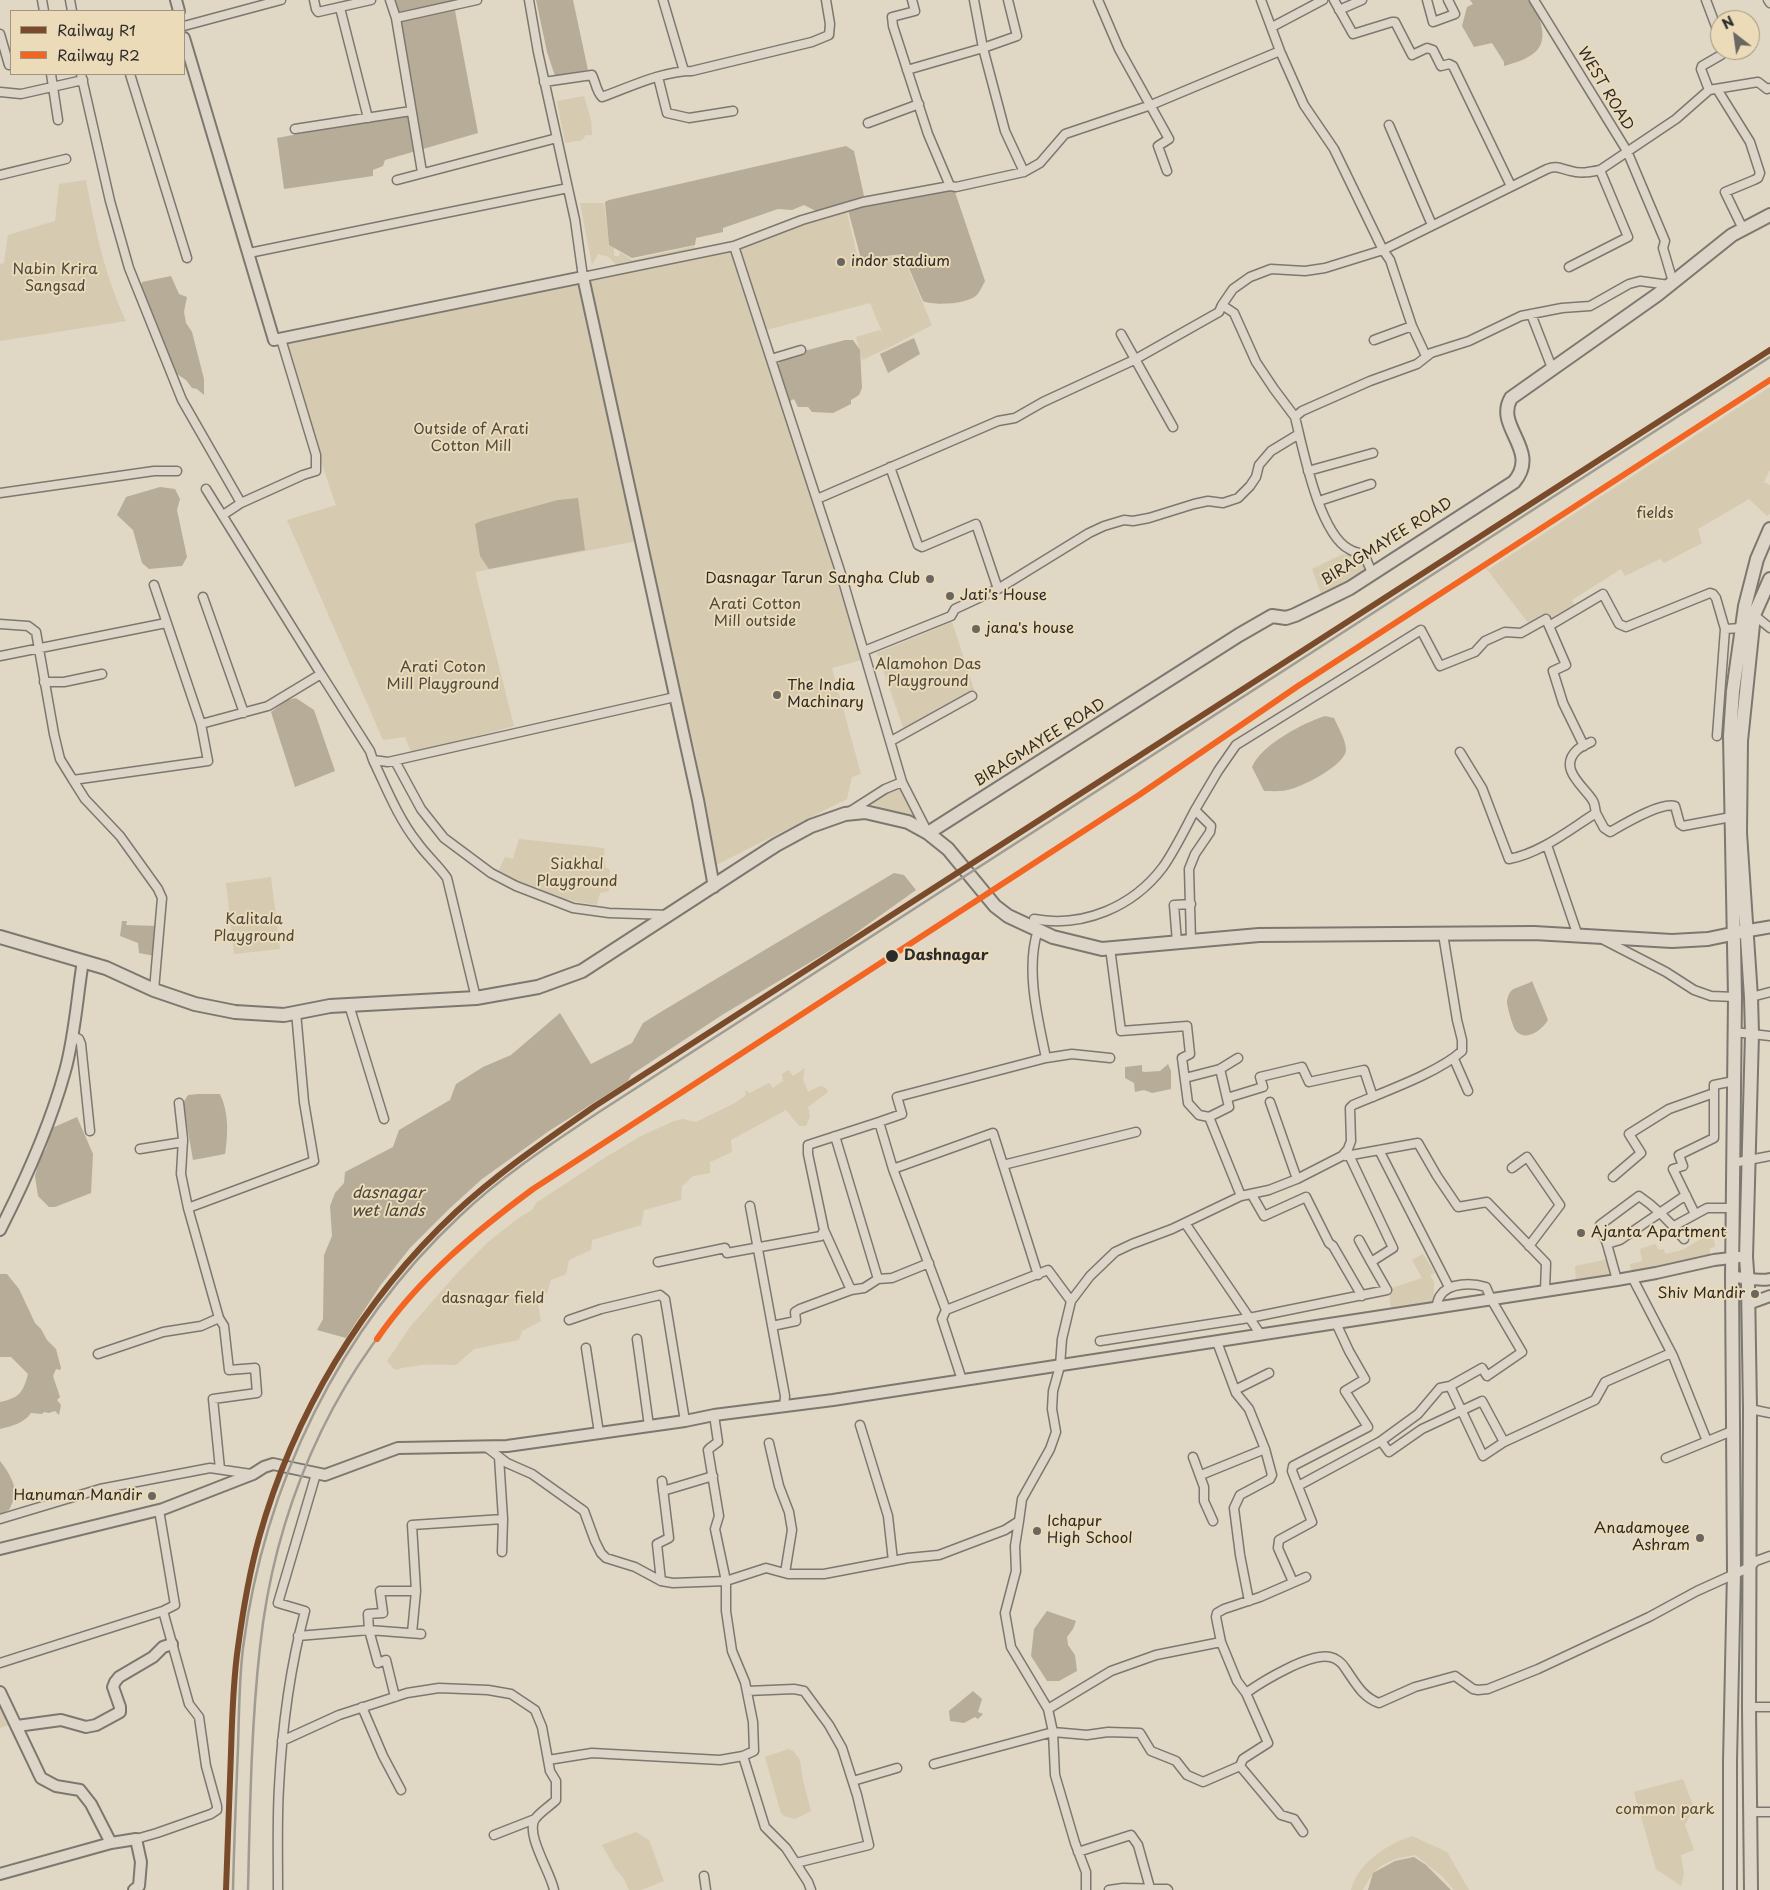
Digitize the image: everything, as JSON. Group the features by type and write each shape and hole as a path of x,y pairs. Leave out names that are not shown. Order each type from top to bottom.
{"main road":[{"name":"BIRAGMAYEE ROAD","path":"928,833 1265,620 1272,616 1286,618 1294,615 1350,588 1514,482 1520,476 1523,466 1522,451 1507,415 1508,403 1511,398 1671,283 1732,235 1770,215"},
{"path":"1751,1890 1750,1410 1746,1257 1747,1161 1752,1034 1751,997 1740,932 1731,817 1730,736 1733,691 1751,578 1770,529"},
{"path":"1730,1890 1730,1760 1734,1572 1732,1163 1735,997 1740,932 1741,742 1754,615 1770,579"},
{"path":"0,936 106,968 154,990 195,1004 234,1012 284,1014 330,1006 476,998 538,987 582,971 776,845 811,826 845,814 865,812 908,822 928,833 948,849 995,906 1008,916 1036,925 1053,937 1102,948 1259,935 1534,933 1672,941 1708,939 1770,927"},
{"path":"1732,1350 1749,1350"}],"street":[{"path":"185,26 280,0"},
{"path":"314,0 318,12 371,0"},
{"path":"390,0 396,18 422,172"},
{"path":"396,18 477,0"},
{"path":"528,0 575,220 583,277 698,800 714,887"},
{"path":"662,0 677,42 684,71"},
{"path":"544,82 592,75 596,82 598,93 602,97 658,77 692,71 812,42 829,35 830,24 827,0"},
{"path":"912,0 915,11 892,17 928,134 950,186"},
{"path":"974,0 1005,131 1024,172"},
{"path":"907,70 984,48 1017,36 1008,0"},
{"path":"1098,0 1120,48 1169,139 1158,146 1167,171"},
{"path":"1261,0 1280,51 1304,105 1334,149 1383,250 1390,260 1412,326 1426,356"},
{"path":"1272,27 1324,0"},
{"path":"1334,0 1353,34 1395,22 1412,56 1427,48 1432,50 1441,66 1449,64 1453,66 1511,186"},
{"path":"1339,10 1362,0"},
{"path":"1427,0 1433,22 1455,14 1448,0"},
{"name":"WEST ROAD","path":"1534,0 1627,151 1676,119 1713,89"},
{"path":"340,8 368,118"},
{"path":"0,34 10,65 0,68"},
{"path":"185,41 274,340 734,246 802,220 863,202 950,186 956,187 1024,172 1040,162 1065,134 1151,105 1280,51"},
{"path":"1712,60 1702,66 1701,69 1750,142 1760,173 1758,178 1725,192 1744,229"},
{"path":"51,75 58,120"},
{"path":"130,75 187,258"},
{"path":"0,92 21,94 53,87 82,77 110,201 129,268 182,400 241,503"},
{"path":"658,77 667,113 690,118 733,111"},
{"path":"1713,89 1758,82 1762,87 1770,88"},
{"path":"868,124 918,104"},
{"path":"295,129 411,111"},
{"path":"1389,125 1432,225"},
{"path":"396,180 558,138"},
{"path":"817,499 998,421 1015,418 1043,402 1134,360 1219,312 1233,290 1250,277 1271,269 1305,271 1325,268 1383,250 1554,166 1571,172 1600,170 1627,151 1665,242 1662,248 1671,283 1640,281 1629,284 1590,306 1521,316 1469,341 1431,353 1417,364 1302,410 1295,417"},
{"path":"0,175 66,159"},
{"path":"1569,266 1628,237 1600,170"},
{"path":"249,253 568,188"},
{"path":"734,246 817,499 864,650 902,782 928,833"},
{"path":"1222,305 1234,313 1256,362 1295,417 1308,471 1329,526 1339,541 1349,549 1364,554 1372,573"},
{"path":"1531,314 1552,368"},
{"path":"1374,340 1412,326"},
{"path":"1121,334 1172,427"},
{"path":"223,515 241,503 303,475 316,472 316,455 281,338"},
{"path":"771,359 801,350"},
{"path":"864,650 952,616 955,609 998,589 1089,533 1104,526 1124,520 1133,521 1149,518 1208,501 1223,503 1238,498 1250,486 1256,477 1259,465 1271,451 1299,434"},
{"path":"1308,471 1373,453"},
{"path":"890,467 918,545 922,547 976,524 998,589"},
{"path":"0,492 154,471 177,471"},
{"path":"1319,501 1370,484"},
{"path":"206,488 370,751 372,760 416,842 441,869 446,878 476,998"},
{"path":"73,780 208,761 201,724 154,585"},
{"path":"1549,626 1603,594 1619,624 1626,627 1710,593 1714,594 1724,629 1717,736"},
{"path":"203,597 244,713"},
{"path":"1754,615 1770,628"},
{"path":"1046,1058 1035,1003 1032,958 1036,925 1094,917 1134,896 1163,867 1218,771 1236,745 1421,630 1440,666 1475,652 1485,641 1505,632 1521,633 1546,619 1566,665 1553,671 1563,703 1588,744 1576,750 1570,763 1572,772 1579,786 1594,802 1596,813 1604,828 1610,832 1648,812 1671,805 1675,806 1680,824 1683,826 1731,817"},
{"path":"0,656 166,623"},
{"path":"0,624 28,626 36,632 50,717 60,759 85,799 120,836 158,889 162,898 154,990"},
{"path":"1724,629 1742,628"},
{"path":"44,682 64,682 102,674"},
{"path":"201,724 268,706 322,674"},
{"path":"372,760 396,761 675,696"},
{"path":"891,741 972,696"},
{"path":"1460,752 1482,788 1509,859 1521,857 1547,845 1596,813"},
{"path":"396,761 422,809 444,838 491,873 516,886 573,908 609,913 670,915"},
{"path":"845,814 885,789 902,782"},
{"path":"1191,941 1189,869 1195,854 1210,832 1211,826 1195,810"},
{"path":"1547,845 1578,936"},
{"path":"1177,942 1174,905 1191,904"},
{"path":"1345,1156 1351,1141 1350,1108 1353,1105 1454,1059 1462,1051 1462,1040 1443,934"},
{"path":"1598,937 1666,972 1694,990 1711,996 1735,997"},
{"path":"1110,948 1121,1031 1187,1026 1190,1054 1182,1058 1188,1103 1199,1116 1209,1117 1229,1107 1220,1069"},
{"path":"0,1230 22,1188 48,1123 65,1071 82,961"},
{"path":"1751,997 1770,992"},
{"path":"349,1005 384,1119"},
{"path":"188,1208 314,1160 304,1102 296,1012"},
{"path":"1734,1032 1770,1036"},
{"path":"72,1035 79,1039 81,1044 90,1131"},
{"path":"851,1290 824,1230 808,1154 808,1145 902,1114 897,1097 1046,1058 1072,1054 1110,1058"},
{"path":"1185,1078 1220,1069 1238,1058"},
{"path":"1454,1059 1468,1091"},
{"path":"1227,1098 1263,1088 1260,1077 1302,1067 1309,1082 1364,1070 1373,1097"},
{"path":"1695,1214 1673,1169 1683,1166 1679,1155 1714,1138 1714,1085 1734,1081"},
{"path":"1613,1177 1641,1152 1629,1134 1669,1109 1714,1093"},
{"path":"1270,1102 1296,1179"},
{"path":"179,1103 183,1142 181,1174 188,1208 219,1318 224,1326 229,1370 255,1368 257,1393 213,1399 220,1469"},
{"path":"1209,1117 1241,1196"},
{"path":"879,1122 894,1169 946,1310"},
{"path":"1003,1165 1136,1132"},
{"path":"894,1169 993,1134 1038,1275"},
{"path":"835,1136 878,1279"},
{"path":"140,1149 183,1142"},
{"path":"1086,1890 1086,1872 1078,1852 1055,1775 1053,1732 1048,1709 1011,1647 1004,1613 1016,1571 1015,1546 1022,1499 1050,1449 1056,1432 1052,1409 1053,1390 1060,1366 1062,1339 1071,1301 1090,1276 1115,1252 1186,1223 1241,1196 1252,1195 1296,1179 1345,1156 1418,1143 1458,1207 1487,1202 1546,1263 1545,1291"},
{"path":"1379,1150 1448,1287"},
{"path":"1345,1156 1393,1248 1371,1262"},
{"path":"1732,1163 1770,1156"},
{"path":"1512,1168 1527,1157 1560,1205 1529,1246"},
{"path":"1252,1195 1264,1216 1306,1197 1329,1243 1333,1246 1362,1296"},
{"path":"1607,1244 1620,1240 1686,1195"},
{"path":"1617,1280 1600,1225 1639,1196 1653,1206 1674,1226 1684,1239"},
{"path":"750,1206 785,1396 784,1407"},
{"path":"1674,1226 1707,1208 1732,1208"},
{"path":"1186,1223 1261,1335"},
{"path":"658,1262 725,1248 727,1253 821,1236 824,1230"},
{"path":"1100,1341 1249,1318 1387,1290 1359,1240"},
{"path":"0,1549 159,1510 253,1474 273,1464 325,1475 398,1448 506,1446 685,1421 714,1415 784,1407 1617,1280 1746,1257"},
{"path":"772,1326 796,1321 795,1312 851,1290 864,1288 878,1279 892,1278 929,1263"},
{"path":"962,1380 942,1318 946,1310 1048,1270 1071,1301"},
{"path":"1632,1277 1671,1353 1708,1441"},
{"path":"1732,1277 1748,1277 1763,1281 1770,1279"},
{"path":"1298,1486 1381,1441 1418,1414 1440,1388 1450,1386 1482,1368 1487,1376 1522,1352 1486,1287 1474,1284 1448,1287 1441,1295 1436,1308"},
{"path":"569,1320 601,1309 660,1295 665,1299 685,1421"},
{"path":"1748,1304 1770,1296"},
{"path":"98,1354 163,1332 201,1326 219,1318"},
{"path":"1293,1582 1278,1548 1279,1540 1312,1522 1292,1471 1293,1466 1368,1426 1345,1391 1365,1379 1336,1323"},
{"path":"637,1339 649,1426"},
{"path":"1217,1342 1235,1390 1249,1409 1265,1449 1272,1474 1270,1479 1240,1495 1234,1508 1240,1555 1249,1601"},
{"path":"586,1348 599,1433"},
{"path":"1450,1386 1483,1456 1504,1442 1595,1400 1605,1382 1671,1353"},
{"path":"1235,1390 1269,1373"},
{"path":"1381,1441 1389,1452 1422,1429 1482,1401 1504,1442"},
{"path":"1750,1410 1770,1413"},
{"path":"548,1760 592,1753 720,1760 743,1756 754,1751 753,1722 747,1691 732,1651 726,1611 726,1581 715,1529 719,1516 708,1450 718,1442 714,1415"},
{"path":"860,1425 888,1516 894,1561"},
{"path":"1666,1458 1732,1430"},
{"path":"769,1443 779,1486 789,1512 792,1530 785,1573"},
{"path":"485,1446 508,1464 532,1474 584,1511 595,1541 606,1558 635,1567 661,1581 673,1583 726,1581 766,1568 785,1573 824,1574 939,1555 1005,1530 1019,1521"},
{"path":"1201,1475 1265,1449"},
{"path":"499,1457 503,1519 502,1552"},
{"path":"1193,1457 1204,1487 1204,1502 1213,1521"},
{"path":"0,1519 100,1489 210,1468 253,1474"},
{"path":"278,1890 278,1789 282,1740 298,1636 305,1611 278,1603 316,1474"},
{"path":"663,1491 713,1476"},
{"path":"661,1581 656,1544 669,1538 662,1480"},
{"path":"0,1663 163,1612 175,1605 159,1510"},
{"path":"412,1633 416,1591 412,1524 503,1519"},
{"path":"1246,1693 1299,1663 1324,1657 1338,1660 1345,1667 1357,1687 1379,1703 1415,1687 1455,1676 1473,1689 1488,1689 1538,1669 1649,1617 1734,1572 1750,1567 1756,1561 1770,1556"},
{"path":"934,1764 1053,1732 1087,1735 1108,1732 1140,1733 1151,1751 1176,1761 1187,1775 1203,1782 1240,1766 1243,1759 1268,1744 1221,1642 1216,1617 1217,1613 1306,1577"},
{"path":"395,1697 386,1660 378,1663 369,1630 368,1614 383,1613 380,1591 416,1591"},
{"path":"0,1874 111,1843 157,1834 217,1810 218,1806 206,1766 199,1717 189,1704 163,1612"},
{"path":"298,1636 369,1630 420,1634"},
{"path":"1048,1709 1111,1671 1156,1656 1221,1642"},
{"path":"17,1726 62,1720 86,1727 96,1725 114,1716 120,1712 113,1687 119,1677 153,1657 163,1647 172,1644"},
{"path":"282,1740 339,1715 407,1693 439,1688 488,1690 511,1694 535,1710 542,1727 550,1771 556,1781 556,1800 534,1819 494,1835"},
{"path":"747,1691 794,1689 804,1691 829,1725 842,1748 853,1781 869,1845 796,1863"},
{"path":"0,1692 17,1726 30,1759 41,1778 56,1786 80,1790 91,1804 111,1843"},
{"path":"362,1707 383,1756 401,1790"},
{"path":"1750,1707 1770,1707"},
{"path":"743,1756 765,1827 786,1848 808,1882 810,1890"},
{"path":"1240,1766 1281,1815 1294,1820 1302,1832"},
{"path":"853,1781 897,1768"},
{"path":"1750,1812 1770,1812"},
{"path":"534,1819 532,1828 554,1890"},
{"path":"1078,1852 1131,1834 1138,1845 1150,1888"},
{"path":"134,1890 139,1886 141,1862 136,1839"},
{"path":"704,1876 706,1890"},
{"path":"1109,1890 1150,1888 1167,1888 1168,1890"}],"green space":[{"path":"584,96 591,120 592,135 586,135 582,140 565,143 557,101"},
{"name":"Nabin Krira Sangsad","path":"86,180 106,270 126,321 0,341 0,264 4,263 8,235 55,221 59,184"},
{"path":"580,203 604,203 609,245 614,247 614,256 619,256 620,252 632,260 694,246 696,252 618,267 609,257 598,254 592,265"},
{"path":"846,208 859,263 902,254 932,325 862,360 856,337 880,330 883,334 870,303 766,330 739,246"},
{"name":"Arati Cotton Mill outside","path":"732,248 865,659 832,668 861,774 852,777 847,799 714,866 695,750 677,685 590,281"},
{"name":"Outside of Arati Cotton Mill","path":"579,284 638,541 475,572 514,726 412,754 405,737 383,740 287,520 336,505 280,343"},
{"name":"fields","path":"1770,387 1770,470 1764,482 1770,485 1770,514 1767,516 1749,499 1698,529 1702,543 1664,563 1660,559 1625,576 1621,569 1572,600 1577,610 1550,627 1536,629 1529,624 1486,568 1489,569"},
{"path":"1343,554 1363,559 1368,574 1322,596 1312,569"},
{"name":"Alamohon Das Playground","path":"952,622 975,692 904,730 877,653"},
{"path":"902,786 917,816 890,811 866,802"},
{"name":"Siakhal Playground","path":"519,839 604,848 605,867 610,870 609,891 600,893 597,905 545,894 509,879 498,872 505,857 513,859"},
{"name":"Kalitala Playground","path":"271,877 280,949 234,954 226,883"},
{"name":"dasnagar field","path":"805,1068 803,1079 808,1092 820,1086 826,1088 828,1092 808,1107 810,1117 806,1126 799,1126 786,1110 731,1140 732,1152 710,1162 710,1173 693,1176 682,1186 681,1200 644,1210 641,1225 592,1240 591,1250 569,1260 566,1274 551,1280 547,1293 537,1299 541,1321 522,1331 519,1340 474,1349 456,1365 426,1365 395,1370 387,1361 410,1327 458,1272 488,1242 517,1219 532,1210 536,1203 641,1136 674,1121 683,1119 696,1122 735,1103 746,1095 745,1090 750,1093 769,1083 773,1088 783,1081 782,1074 789,1070 793,1076"},
{"path":"1713,1232 1715,1247 1710,1248 1710,1258 1631,1275 1630,1264 1642,1261 1640,1249 1655,1244 1659,1250 1663,1249 1666,1254 1682,1250"},
{"path":"1423,1254 1435,1273 1430,1275 1434,1282 1434,1305 1391,1309 1389,1289 1422,1278 1412,1260"},
{"path":"1613,1258 1615,1276 1576,1283 1575,1266"},
{"path":"0,1698 12,1724 0,1728"},
{"path":"788,1749 793,1751 800,1760 811,1811 795,1819 784,1816 781,1813 765,1757"},
{"name":"common park","path":"1683,1779 1694,1808 1685,1825 1694,1850 1681,1855 1684,1873 1681,1886 1656,1869 1634,1792"},
{"path":"636,1832 649,1840 664,1881 641,1890 629,1890 602,1845"},
{"path":"1412,1836 1447,1852 1469,1890 1454,1890 1443,1877 1415,1855 1390,1861 1373,1874 1363,1890 1351,1890 1360,1871 1367,1863 1384,1849"}],"water":[{"path":"392,0 453,0 478,133 385,160 383,166 373,170 373,176 284,189 277,138 415,112"},
{"path":"536,0 573,0 588,70 555,76 547,52"},
{"path":"1470,0 1530,0 1539,18 1542,32 1542,40 1535,53 1504,66 1504,62 1492,43 1474,47 1462,26 1467,7 1473,4"},
{"path":"846,146 854,151 864,196 855,200 816,211 804,205 792,210 778,209 723,228 723,232 696,238 695,245 632,258 609,245 605,202 609,200"},
{"path":"948,190 955,192 985,281 977,295 973,298 951,303 928,303 923,301 903,254 861,259 848,210"},
{"path":"171,276 179,294 187,297 184,312 186,323 192,332 204,379 204,395 197,389 192,388 186,380 174,372 141,286 142,282"},
{"path":"914,338 920,354 888,373 880,354"},
{"path":"845,340 853,340 860,350 862,388 859,395 851,400 851,404 833,413 812,412 808,407 798,407 794,399 790,401 778,365 782,357"},
{"path":"160,487 175,489 180,499 177,510 187,557 182,566 149,569 142,563 133,530 117,515 126,497"},
{"path":"578,498 585,550 489,569 480,556 475,524 558,500"},
{"path":"296,698 314,710 335,771 295,787 271,712 287,700"},
{"path":"1325,716 1334,718 1340,729 1346,746 1344,756 1332,768 1305,784 1285,791 1264,791 1252,767 1257,759 1273,743 1295,729"},
{"name":"dasnagar wet lands","path":"894,873 904,875 916,890 839,945 722,1015 631,1075 628,1081 549,1131 482,1179 410,1248 380,1286 346,1338 317,1330 323,1319 324,1255 332,1236 330,1206 335,1193 344,1183 345,1172 393,1147 399,1130 450,1100 456,1084 483,1067 511,1055 560,1013 591,1064 632,1043 643,1023"},
{"path":"122,921 127,921 126,925 157,926 155,956 139,953 138,943 120,936"},
{"path":"1532,981 1548,1020 1538,1031 1524,1035 1515,1029 1507,1001 1511,991"},
{"path":"1168,1064 1171,1071 1171,1089 1152,1093 1144,1090 1135,1092 1134,1083 1125,1078 1125,1067 1142,1065 1142,1071 1144,1072 1160,1071"},
{"path":"220,1094 225,1109 227,1139 225,1154 193,1160 183,1103 188,1095"},
{"path":"77,1117 93,1154 91,1193 55,1207 49,1207 38,1196 35,1176 40,1158 46,1149 52,1128"},
{"path":"0,1274 7,1274 19,1289 35,1323 56,1349 61,1368 60,1370 56,1369 53,1376 60,1397 57,1400 61,1405 59,1415 55,1411 42,1414 31,1413 21,1422 0,1429 0,1402 12,1399 19,1394 28,1374 11,1357 0,1357"},
{"path":"0,1461 8,1472 15,1494 10,1509 0,1515"},
{"path":"1047,1611 1076,1621 1067,1637 1068,1645 1075,1655 1077,1671 1059,1681 1047,1681 1031,1656 1034,1629"},
{"path":"973,1691 982,1699 978,1712 983,1714 978,1719 975,1717 964,1723 950,1721 949,1711"},
{"path":"1414,1857 1426,1865 1451,1890 1368,1890 1373,1873 1395,1861"}],"railway":[{"path":"233,1890 239,1698 243,1648 253,1587 269,1528 289,1469 314,1413 344,1359 378,1308 417,1260 460,1216 510,1174 599,1112 1770,357"},
{"path":"248,1890 251,1769 260,1647 267,1598 278,1549 292,1501 332,1409 358,1366 387,1326 432,1274 474,1236 533,1189 1139,795 1298,686 1770,380"}],"rail line":[{"name":"R1","path":"226,1890 232,1712 236,1660 252,1565 273,1492 291,1447 335,1362 391,1282 422,1246 456,1212 506,1170 595,1106 1770,350"},
{"name":"R2","path":"377,1339 393,1317 429,1277 490,1222 533,1189 1139,795 1298,686 1770,380"}],"place":[{"name":"indor stadium","path":"841,262"},
{"name":"Dasnagar Tarun Sangha Club","path":"930,579"},
{"name":"Jati's House","path":"950,596"},
{"name":"jana's house","path":"976,629"},
{"name":"The India Machinary","path":"777,695"},
{"name":"Dashnagar","path":"892,956"},
{"name":"Ajanta Apartment","path":"1581,1233"},
{"name":"Shiv Mandir","path":"1755,1294"},
{"name":"Hanuman Mandir","path":"152,1496"},
{"name":"Ichapur High School","path":"1037,1531"},
{"name":"Anadamoyee Ashram","path":"1700,1538"}],"park label":[{"name":"Arati Coton Mill Playground","path":"443,676"}]}
